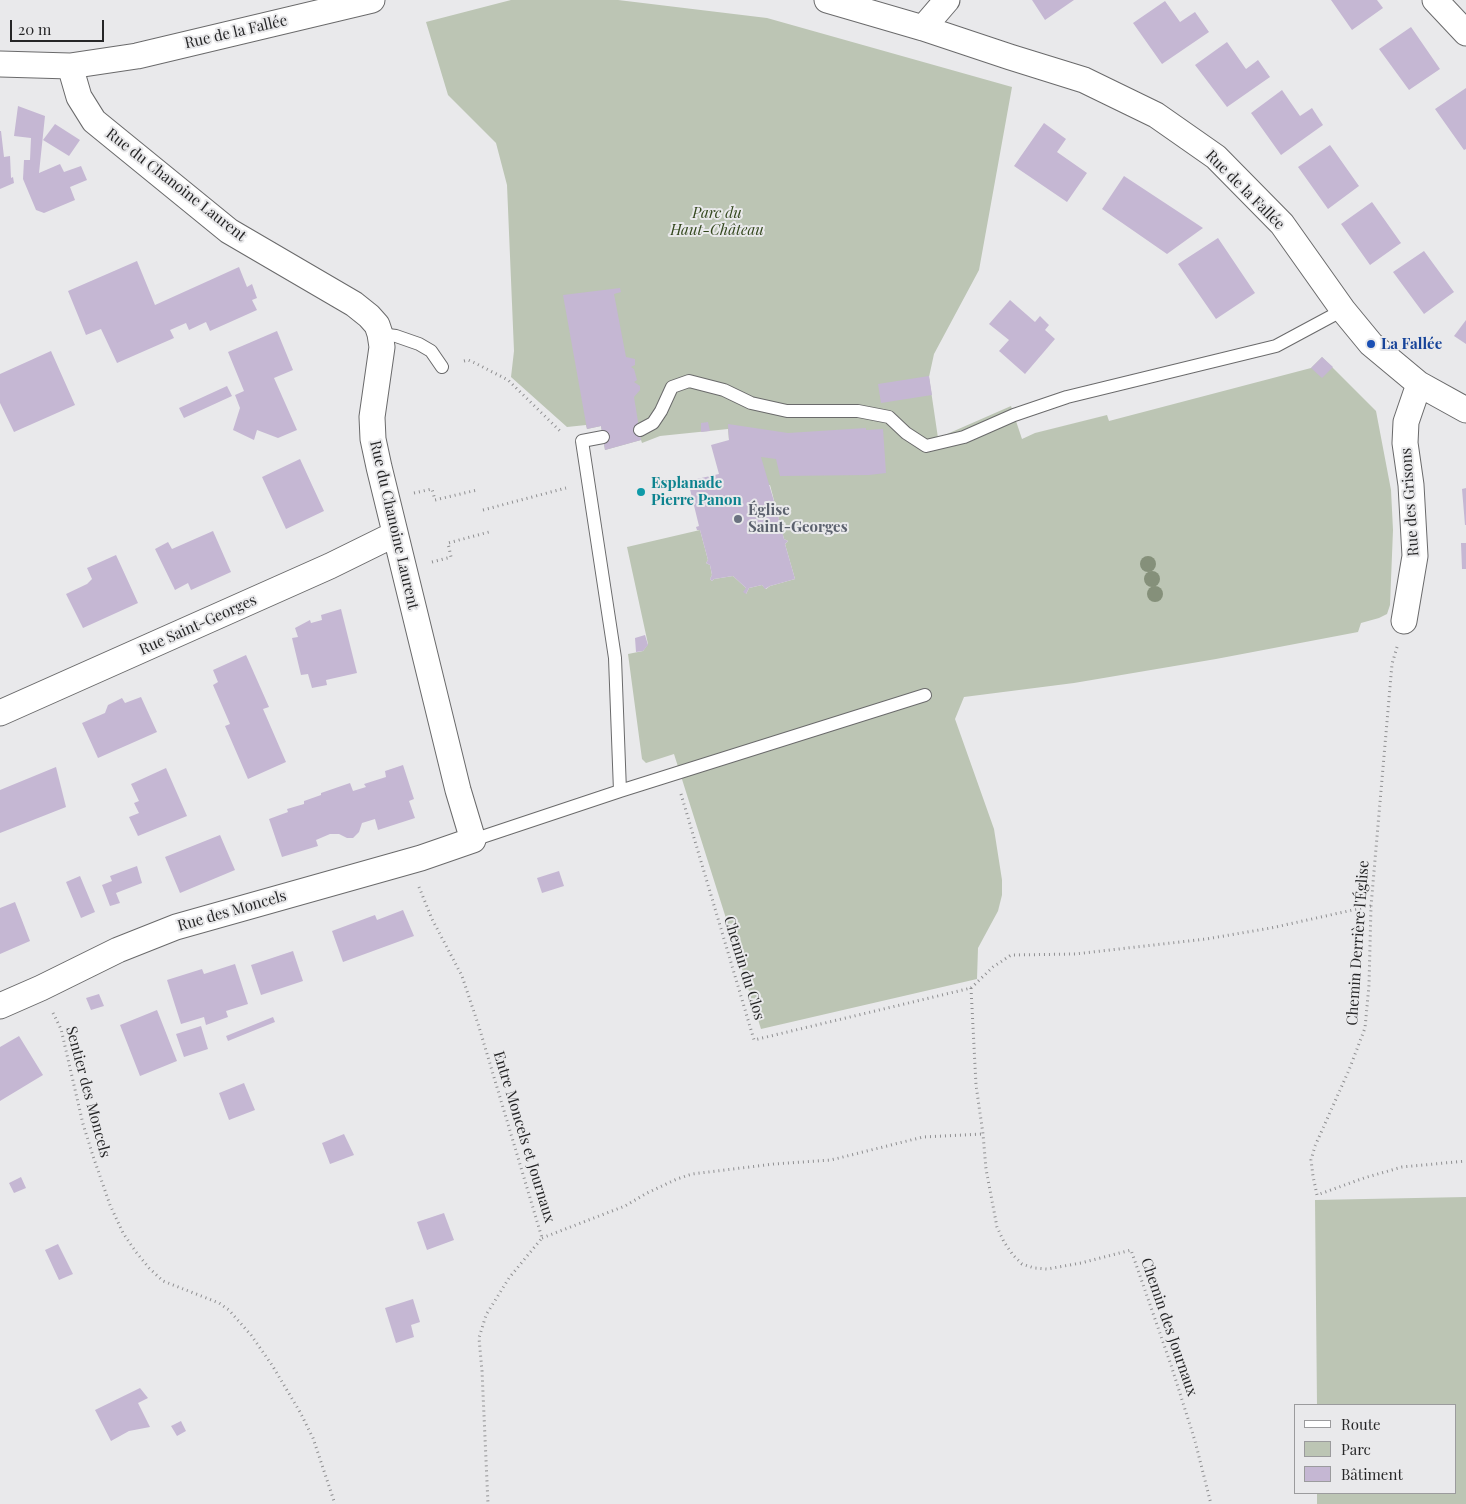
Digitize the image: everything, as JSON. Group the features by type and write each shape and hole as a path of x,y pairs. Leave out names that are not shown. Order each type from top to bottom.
{"street":[{"name":"Rue de la Fallée","path":"70,66 137,56 372,0"},
{"name":"Rue de la Fallée","path":"827,0 923,28 1084,80 1156,115 1216,157 1282,224 1343,310 1371,344 1419,384 1466,410"},
{"path":"923,28 947,0"},
{"path":"1435,0 1466,34"},
{"path":"0,64 70,66"},
{"name":"Rue du Chanoine Laurent","path":"70,66 80,97 94,121 229,231 354,304 377,325 382,347 374,396 372,424 379,467 472,840"},
{"name":"Rue des Grisons","path":"1404,621 1415,556 1405,444 1406,422 1419,384"},
{"name":"Rue Saint-Georges","path":"0,713 330,566 395,534"},
{"name":"Rue des Moncels","path":"0,1006 118,950 176,927 408,861 472,840"}],"lane":[{"path":"640,430 652,423 661,411 672,387 689,381 724,390 750,403 787,411 858,411 889,417 906,433 926,446 964,437 1014,415 1067,397 1276,346 1343,310"},
{"path":"380,334 396,336 419,344 431,352 442,367"},
{"path":"603,437 582,441 615,658 620,791"},
{"path":"472,840 620,791 925,695"}],"path":[{"path":"442,367 468,360 508,380 565,435 582,441"},
{"path":"413,494 432,489 435,500 477,490"},
{"path":"483,510 562,489"},
{"path":"428,563 451,557 448,543 489,532"},
{"name":"Chemin Derrière l'Église","path":"1404,621 1392,664 1372,906 1369,985 1365,1028 1349,1070 1314,1146 1311,1160 1317,1195 1402,1167 1466,1160"},
{"name":"Chemin du Clos","path":"675,774 754,1040 971,988"},
{"name":"Entre Moncels et Journaux","path":"408,861 432,919 462,976 480,1027 542,1238 509,1278 486,1315 479,1338 488,1504"},
{"path":"971,988 993,967 1011,956 1075,954 1206,939 1271,928 1372,906"},
{"name":"Sentier des Moncels","path":"41,988 61,1029 85,1132 110,1204 123,1232 140,1257 163,1281 220,1303 229,1310 251,1335 272,1365 313,1438 336,1504"},
{"name":"Chemin des Journaux","path":"971,988 976,1085 986,1169 998,1227 1004,1242 1022,1264 1034,1268 1047,1269 1081,1263 1131,1250 1190,1424 1211,1504"},
{"path":"542,1238 625,1206 647,1193 692,1174 774,1164 831,1160 923,1137 983,1134"}],"green space":[{"name":"Parc du Haut-Château","path":"511,0 618,0 767,18 1012,87 979,270 934,354 929,377 938,438 1011,406 1022,439 1035,433 1107,415 1109,421 1311,368 1322,357 1376,411 1391,490 1393,530 1390,605 1387,614 1361,623 1358,632 1074,683 964,697 955,719 994,829 1002,880 1002,895 998,911 978,948 977,979 761,1029 674,754 646,763 642,759 628,654 643,651 648,644 627,547 700,530 708,560 706,563 710,565 712,575 710,579 712,581 733,576 746,588 746,594 749,588 762,585 766,589 770,586 795,579 785,544 788,541 784,539 777,512 779,507 776,508 770,485 729,440 728,429 660,436 642,443 641,440 605,450 601,426 587,429 586,425 567,427 511,377 514,351 507,185 496,143 448,95 426,22"},
{"path":"1466,1197 1466,1504 1317,1504 1317,1494 1456,1494 1456,1404 1317,1404 1315,1200"}],"building":[{"path":"1032,0 1074,0 1045,20"},
{"path":"1331,0 1377,0 1383,8 1352,30"},
{"path":"1165,1 1180,22 1195,12 1209,32 1162,64 1133,23"},
{"path":"1411,27 1440,69 1409,90 1379,49"},
{"path":"1227,42 1246,69 1258,60 1270,77 1227,107 1195,65"},
{"path":"1466,88 1466,149 1464,150 1435,109"},
{"path":"1282,90 1300,116 1312,108 1323,125 1281,155 1251,113"},
{"path":"18,106 45,116 39,173 60,164 64,172 81,166 87,180 70,187 75,200 44,213 36,210 23,179 24,160 30,160 31,138 14,136"},
{"path":"1044,123 1066,139 1057,152 1087,173 1067,202 1014,166"},
{"path":"55,124 80,140 69,156 43,140"},
{"path":"0,131 4,157 10,156 11,178 13,177 14,183 0,189"},
{"path":"1330,145 1359,186 1328,209 1298,167"},
{"path":"1124,176 1203,228 1167,254 1102,209"},
{"path":"1372,202 1401,243 1370,265 1341,224"},
{"path":"1218,238 1255,293 1216,319 1178,264"},
{"path":"1424,251 1454,292 1424,314 1393,272"},
{"path":"137,261 155,305 239,267 247,287 252,284 257,298 252,300 257,310 210,331 206,322 189,330 186,323 170,330 174,338 117,363 101,329 86,335 68,291"},
{"path":"620,288 621,292 614,294 626,357 635,359 635,365 631,367 634,369 637,380 634,382 640,386 640,390 634,397 641,440 605,450 601,426 587,429 563,295"},
{"path":"1010,300 1035,322 1040,316 1049,325 1045,330 1055,339 1025,374 999,351 1009,340 989,324"},
{"path":"1466,320 1466,344 1454,336"},
{"path":"277,331 293,370 274,378 297,430 278,438 257,430 254,440 233,430 240,408 235,395 244,391 228,352"},
{"path":"51,351 75,405 14,432 0,403 0,374"},
{"path":"1322,357 1333,367 1322,378 1311,368"},
{"path":"929,376 932,395 881,403 878,384"},
{"path":"227,386 232,396 184,418 179,408"},
{"path":"708,422 710,431 701,432 701,423"},
{"name":"Église Saint-Georges","path":"728,424 788,433 866,428 866,430 883,429 886,473 869,475 780,476 776,459 761,457 776,508 779,507 780,511 777,512 784,539 788,541 785,544 795,579 765,589 762,585 749,588 746,594 743,592 746,588 733,576 712,581 710,579 712,575 710,565 706,563 708,560 700,530 697,530 696,527 699,526 688,481 719,474 711,445 729,440"},
{"path":"300,459 324,511 286,529 262,477"},
{"path":"1466,488 1466,525 1465,525 1462,489"},
{"path":"213,531 231,572 191,590 188,583 175,590 155,549 168,542 172,549"},
{"path":"1461,543 1466,543 1466,569 1462,569"},
{"path":"116,555 138,603 83,628 66,594 87,584 92,579 87,568"},
{"path":"341,609 357,673 326,680 327,685 312,688 308,674 301,675 292,638 298,637 295,628 310,620 311,623 322,620 321,615"},
{"path":"645,635 648,645 643,651 636,652 635,638"},
{"path":"246,655 269,707 263,709 286,762 248,779 225,726 230,724 213,685 218,682 213,670"},
{"path":"141,697 157,732 98,758 82,723 105,713 108,705 122,698 125,703"},
{"path":"403,765 414,799 409,801 415,818 378,830 375,819 362,823 359,832 353,838 347,838 339,834 330,834 316,840 318,846 282,857 269,819 288,812 287,809 304,804 304,801 321,795 321,793 350,783 353,791 366,787 364,784 386,777 385,771"},
{"path":"56,767 66,807 0,833 0,790"},
{"path":"166,768 187,816 138,836 129,817 139,813 134,803 139,801 131,784"},
{"path":"220,835 235,870 180,893 165,857"},
{"path":"137,866 142,883 116,893 120,903 110,906 102,885 112,881 110,876"},
{"path":"559,871 564,886 542,893 537,878"},
{"path":"80,876 95,912 81,918 66,882"},
{"path":"15,902 30,941 0,954 0,908"},
{"path":"403,910 414,936 343,962 332,931 375,915 377,920"},
{"path":"293,951 303,981 261,995 251,965"},
{"path":"235,964 248,1004 226,1011 228,1017 206,1025 204,1017 181,1024 167,980 202,969 204,974"},
{"path":"99,994 104,1006 91,1010 86,998"},
{"path":"157,1010 177,1061 140,1076 120,1025"},
{"path":"273,1017 275,1022 228,1041 226,1036"},
{"path":"201,1026 208,1049 184,1057 176,1034"},
{"path":"19,1036 43,1075 0,1101 0,1047"},
{"path":"244,1083 255,1110 229,1120 219,1093"},
{"path":"344,1134 354,1155 330,1164 322,1143"},
{"path":"21,1177 26,1188 14,1193 9,1183"},
{"path":"444,1213 454,1240 427,1250 417,1222"},
{"path":"58,1244 73,1274 59,1280 45,1250"},
{"path":"413,1299 420,1322 411,1325 414,1337 396,1343 385,1308"},
{"path":"140,1388 148,1398 138,1403 150,1427 129,1431 111,1441 95,1410"},
{"path":"181,1421 186,1431 177,1436 171,1426"}],"place":[{"name":"La Fallée","path":"1371,344"},
{"name":"Esplanade Pierre Panon","path":"641,492"},
{"name":"Église Saint-Georges","path":"738,519"}]}
